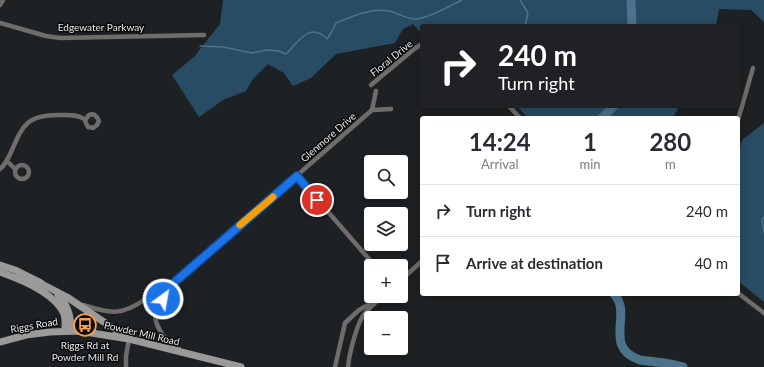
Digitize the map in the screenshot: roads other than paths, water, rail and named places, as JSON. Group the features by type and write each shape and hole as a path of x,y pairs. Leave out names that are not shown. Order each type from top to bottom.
{"main road":[{"path":"0,265 15,270 67,297 129,339"},
{"path":"0,272 30,285 49,296 57,303 63,312 68,330"},
{"path":"38,282 64,300 71,319 68,330"},
{"name":"Powder Mill Road","path":"68,330 129,339 241,367"},
{"name":"Riggs Road","path":"0,342 34,334 68,330"}],"street":[{"path":"0,5 3,0"},
{"name":"Edgewater Parkway","path":"0,23 46,36 60,38 204,35"},
{"name":"Floral Drive","path":"371,86 420,45"},
{"path":"739,116 753,68"},
{"path":"376,91 372,110 391,109"},
{"path":"511,108 518,116"},
{"name":"Glenmore Drive","path":"169,287 372,110"},
{"path":"0,169 7,161 21,130 31,120 40,116 52,115 78,116 85,120"},
{"path":"7,161 16,169"},
{"path":"297,176 369,259"},
{"path":"408,274 420,263"},
{"path":"67,297 83,305 104,312 119,312 139,304 159,288 169,287 168,292 158,306 155,316 157,325 163,336 169,342 189,354"},
{"path":"740,295 764,313"},
{"path":"335,367 345,323 359,310 374,304"},
{"path":"348,367 360,320 374,304"},
{"path":"126,367 129,339"}],"waterway":[{"path":"200,46 223,47 252,53 267,50 279,51 286,54 305,35 315,32 321,34 327,39 336,23 362,13 382,10 416,19 433,14 462,0"},
{"path":"520,0 528,13 525,24"},
{"path":"631,0 632,24"},
{"path":"604,116 612,108"},
{"path":"764,217 762,220 764,232"},
{"path":"615,296 619,302 621,311 620,339 623,347 629,354 640,360 663,362 683,367"}],"place":[{"name":"Riggs Rd at Powder Mill Rd","path":"85,325"}]}
